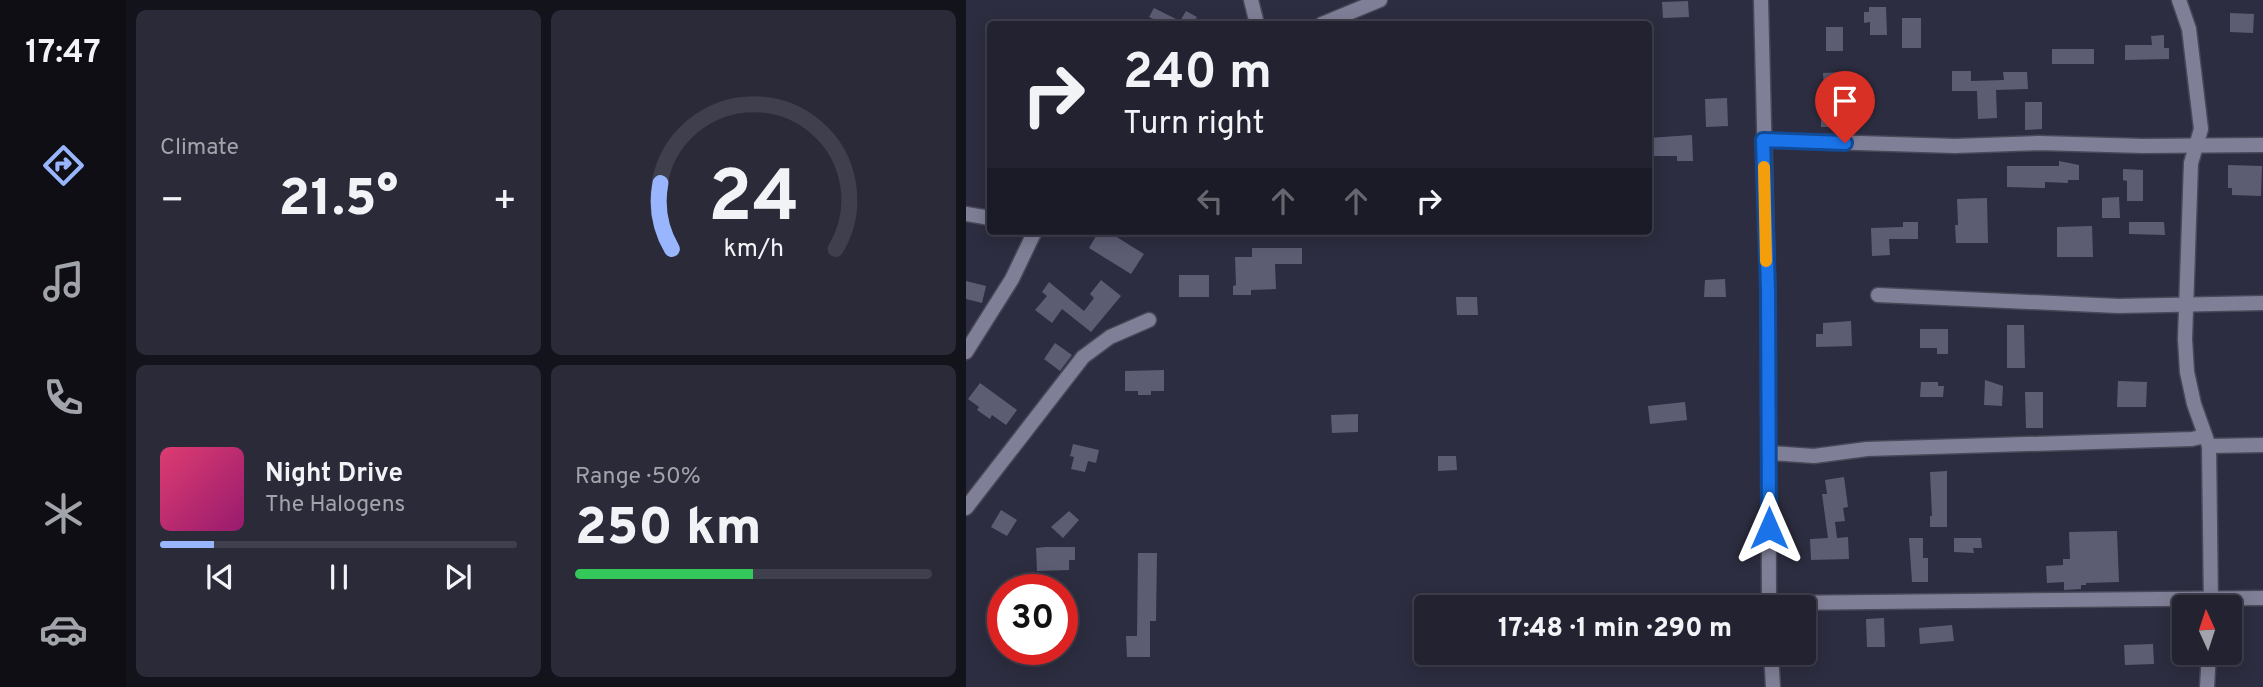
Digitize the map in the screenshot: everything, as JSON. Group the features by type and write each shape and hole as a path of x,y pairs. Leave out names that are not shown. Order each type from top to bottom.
{"street":[{"path":"1251,0 1255,21"},
{"path":"1329,21 1380,0"},
{"path":"1761,0 1768,289 1769,595"},
{"path":"2179,0 2189,29 2202,129 2192,163 2186,303 2187,372 2194,404 2207,441 2211,595"},
{"path":"1763,140 1955,146 2039,143 2263,145"},
{"path":"966,214 987,218"},
{"path":"966,352 1012,279 1033,235"},
{"path":"1878,295 2118,306 2263,303"},
{"path":"966,508 1083,357 1110,337 1149,320"},
{"path":"1769,453 1814,456 1867,449 2192,439 2263,445"},
{"path":"2242,600 2263,598"},
{"path":"1816,605 2172,602"},
{"path":"1772,665 1773,687"},
{"path":"2207,687 2208,665"}],"building":[{"path":"1688,1 1689,17 1663,18 1662,2"},
{"path":"1869,7 1886,7 1887,35 1870,35 1870,22 1864,23 1864,12 1869,12"},
{"path":"1154,8 1180,21 1158,21 1149,17"},
{"path":"1186,11 1197,17 1195,21 1180,21"},
{"path":"2230,13 2254,14 2253,33 2230,32"},
{"path":"1902,18 1921,18 1921,48 1902,48"},
{"path":"1826,27 1843,27 1843,51 1826,51"},
{"path":"2164,35 2164,48 2169,48 2169,59 2125,60 2125,45 2152,45 2151,36"},
{"path":"2052,49 2094,49 2094,64 2052,64"},
{"path":"1952,71 1971,71 1971,81 2004,80 2003,72 2027,72 2028,89 1996,90 1997,118 1978,119 1977,91 1952,91"},
{"path":"1845,72 1846,127 1821,127 1818,91 1824,91 1823,73"},
{"path":"1727,98 1728,126 1706,127 1705,99"},
{"path":"2025,102 2042,102 2042,129 2025,130"},
{"path":"1692,135 1693,161 1677,161 1677,156 1652,156 1652,138"},
{"path":"2059,161 2079,165 2079,180 2068,180 2068,183 2045,182 2045,188 2007,187 2007,166 2059,166"},
{"path":"2228,165 2262,166 2261,196 2232,195 2232,188 2228,188"},
{"path":"2123,169 2143,170 2143,201 2127,201 2127,181 2123,180"},
{"path":"2119,197 2120,218 2102,218 2102,198"},
{"path":"1987,198 1988,243 1956,243 1957,199"},
{"path":"1903,222 1918,222 1918,239 1889,239 1890,255 1872,256 1871,228 1903,227"},
{"path":"2129,222 2164,222 2165,235 2129,234"},
{"path":"2092,226 2093,257 2057,257 2057,227"},
{"path":"1097,235 1113,235 1144,254 1131,274 1089,248"},
{"path":"1252,248 1302,248 1302,264 1275,264 1276,289 1251,290 1251,295 1233,295 1233,286 1236,285 1235,257 1252,257"},
{"path":"1179,275 1209,275 1209,297 1179,297"},
{"path":"1725,279 1726,297 1704,297 1705,280"},
{"path":"1101,280 1121,296 1091,332 1062,309 1052,323 1035,310 1047,296 1042,292 1049,282 1084,311 1094,298 1090,294"},
{"path":"966,281 986,286 982,303 966,299"},
{"path":"1456,297 1477,297 1478,315 1457,315"},
{"path":"1851,321 1852,346 1816,347 1816,334 1823,334 1823,323"},
{"path":"2007,325 2024,325 2025,368 2007,368"},
{"path":"1920,329 1948,329 1948,354 1937,354 1937,348 1920,348"},
{"path":"1055,343 1072,355 1060,371 1044,359"},
{"path":"1164,370 1164,391 1138,395 1138,391 1125,391 1125,371"},
{"path":"1985,380 2003,386 2002,406 1984,405"},
{"path":"2118,381 2147,382 2146,407 2117,407"},
{"path":"1921,382 1938,382 1938,386 1944,386 1943,397 1920,397"},
{"path":"980,383 1017,410 1006,425 992,415 990,419 968,399"},
{"path":"2025,392 2043,392 2043,428 2026,428"},
{"path":"1685,402 1687,420 1650,424 1648,406"},
{"path":"1358,414 1358,432 1332,433 1331,415"},
{"path":"1073,444 1099,450 1096,463 1088,461 1085,472 1071,469"},
{"path":"1438,456 1456,456 1457,470 1438,471"},
{"path":"1947,471 1947,527 1930,527 1930,472"},
{"path":"1844,477 1848,507 1843,508 1845,521 1835,522 1837,538 1848,537 1849,559 1811,560 1810,539 1828,538 1822,494 1827,494 1825,480"},
{"path":"1001,510 1017,520 1007,536 991,527"},
{"path":"1069,511 1079,520 1063,538 1051,527"},
{"path":"2117,531 2119,582 2086,583 2081,585 2081,589 2064,590 2064,582 2047,583 2046,566 2063,565 2063,559 2070,559 2069,532"},
{"path":"1909,538 1923,538 1923,558 1928,558 1928,582 1912,582"},
{"path":"1954,538 1981,538 1982,548 1973,548 1974,553 1954,552"},
{"path":"1075,547 1075,560 1069,560 1069,570 1037,571 1036,548"},
{"path":"1138,553 1157,553 1156,621 1150,621 1150,657 1127,657 1126,636 1137,636"},
{"path":"1884,618 1885,647 1867,647 1866,619"},
{"path":"1952,625 1954,641 1920,644 1919,628"},
{"path":"2153,644 2154,664 2125,665 2124,645"}],"slow traffic":[{"path":"1764,167 1766,261"}],"route":[{"path":"1769,528 1768,289 1763,140 1845,143"}]}
